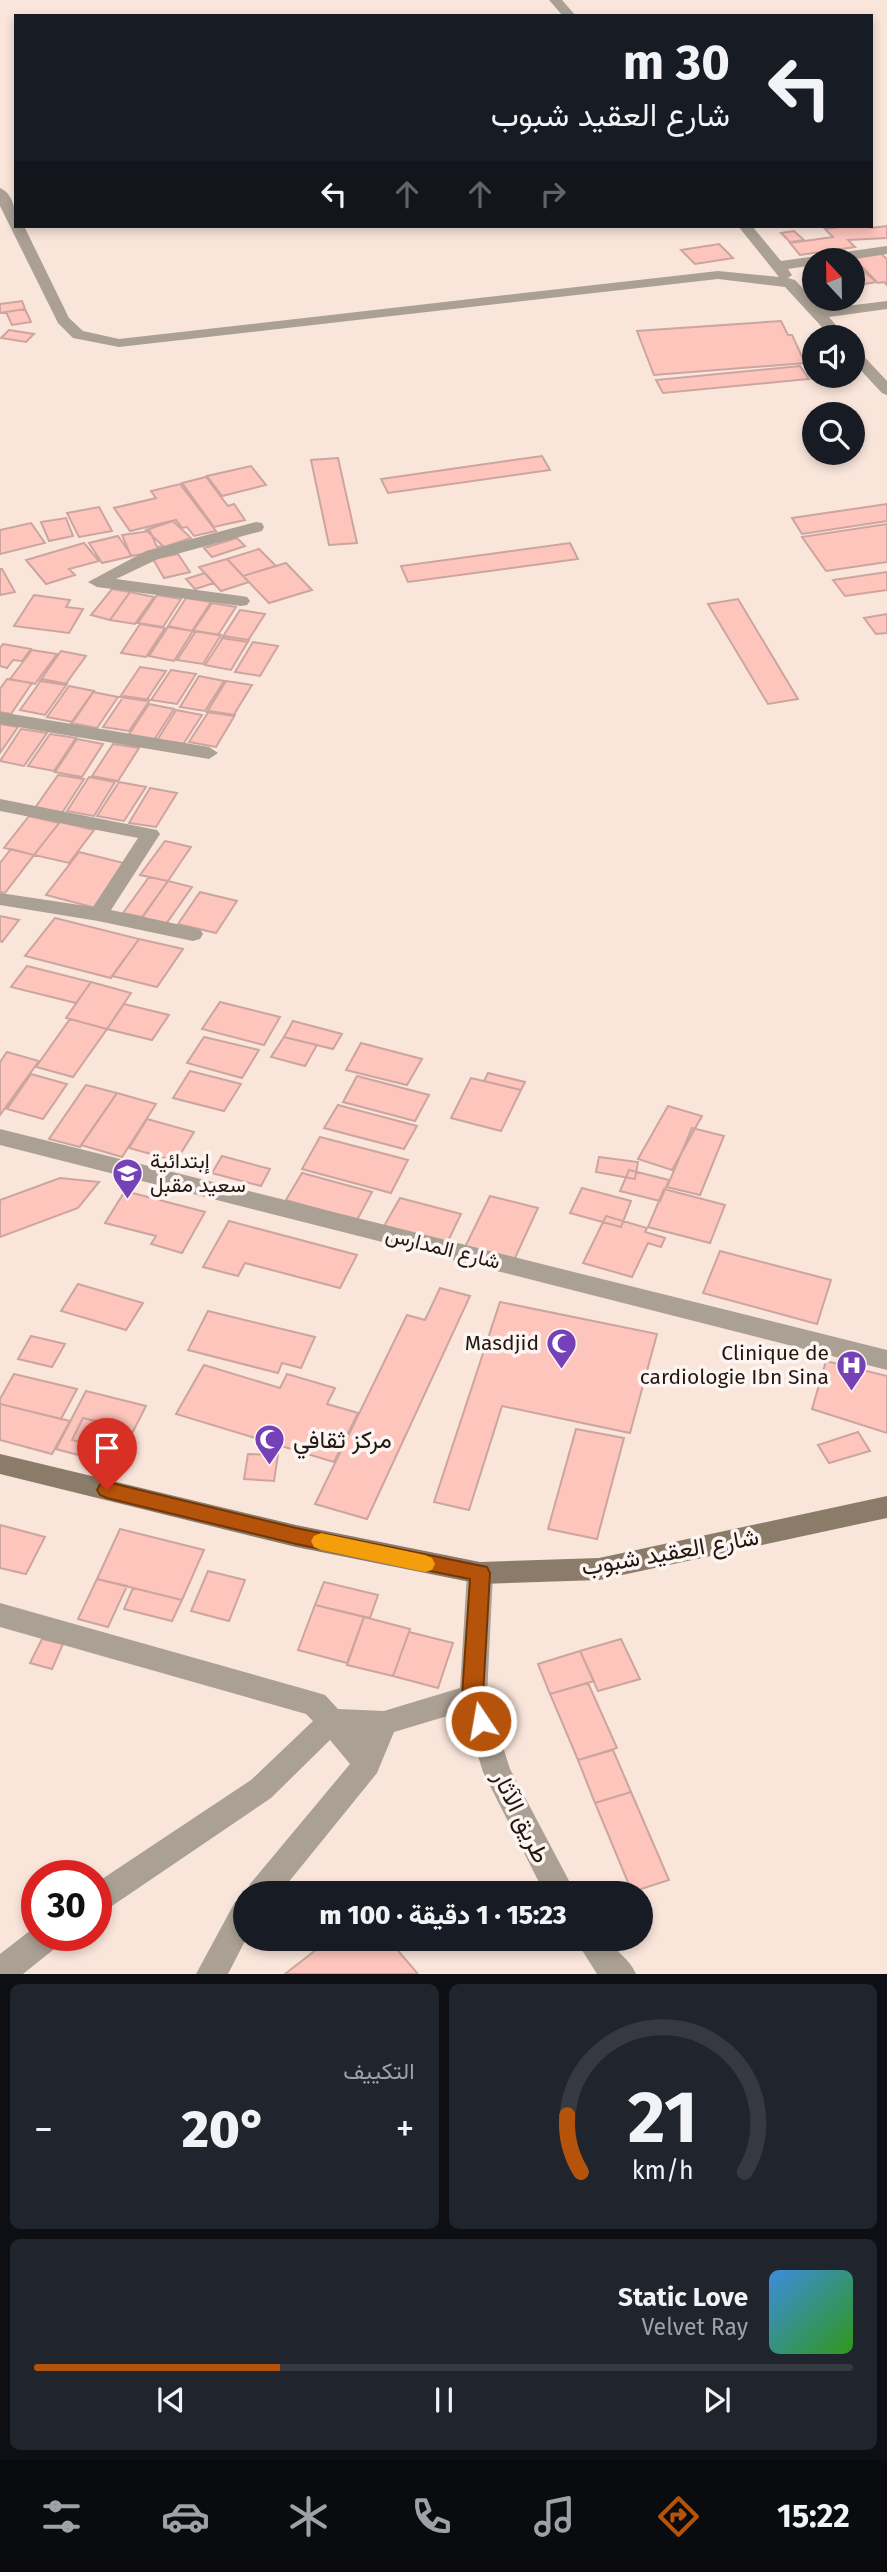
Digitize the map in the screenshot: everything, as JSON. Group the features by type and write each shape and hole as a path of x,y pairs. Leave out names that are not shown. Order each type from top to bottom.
{"main road":[{"name":"شارع العقيد شبوب","path":"0,1464 296,1536 480,1573 599,1569 887,1507"}],"street":[{"path":"555,0 568,14"},
{"path":"0,192 14,221"},
{"path":"17,228 63,320 78,335 119,343 718,275 790,283"},
{"path":"747,228 790,283 828,325"},
{"path":"778,266 887,250"},
{"path":"818,314 887,305"},
{"path":"865,366 887,390"},
{"path":"241,601 97,582 152,555 256,527"},
{"path":"0,718 209,753"},
{"path":"0,805 150,834 98,914"},
{"path":"0,899 98,914 193,934"},
{"name":"شارع المدارس","path":"0,1137 887,1360"},
{"name":"طريق الآثار","path":"480,1573 473,1696 497,1772 554,1881"},
{"path":"0,1615 315,1704 367,1764"},
{"path":"112,1889 261,1788 331,1721 384,1723 473,1696"},
{"path":"271,1881 367,1764 384,1723"},
{"path":"211,1973 233,1934"},
{"path":"0,1973 28,1951"},
{"path":"598,1951 603,1959 621,1973"}],"building":[{"path":"887,226 887,238 848,240 855,247 802,248 800,255 790,243 833,237 825,229"},
{"path":"794,231 804,240 790,242 781,233"},
{"path":"719,244 733,258 695,264 681,250"},
{"path":"880,253 887,259 887,285 884,282 878,283 865,270 865,255"},
{"path":"865,272 876,282 865,284"},
{"path":"22,301 25,309 0,313 0,304"},
{"path":"25,309 31,322 12,325 6,312"},
{"path":"781,321 788,335 792,335 802,357 802,363 654,375 637,331"},
{"path":"9,330 34,334 26,342 1,338"},
{"path":"800,366 802,369 802,380 663,393 656,380"},
{"path":"542,456 550,470 388,493 381,479"},
{"path":"338,458 357,543 329,545 311,460"},
{"path":"251,466 266,485 222,496 207,476"},
{"path":"206,477 228,506 234,504 245,520 214,527 182,483"},
{"path":"180,484 216,531 194,536 176,520 130,531 114,508 156,498 151,491"},
{"path":"887,504 887,521 802,534 792,518"},
{"path":"99,507 112,531 79,537 67,513"},
{"path":"66,518 73,536 49,541 41,522"},
{"path":"173,521 191,538 164,547 146,530"},
{"path":"31,523 45,543 0,554 0,530"},
{"path":"887,524 887,562 826,571 802,537"},
{"path":"150,531 157,547 163,546 164,550 131,556 122,535"},
{"path":"118,536 132,556 102,563 89,543"},
{"path":"237,538 245,546 212,557 204,548"},
{"path":"84,543 99,561 69,569 75,575 46,584 26,560"},
{"path":"570,543 578,559 408,582 401,566"},
{"path":"259,549 276,566 243,576 227,559"},
{"path":"178,554 190,572 164,578 153,559"},
{"path":"227,559 249,582 221,591 199,567"},
{"path":"286,563 312,590 269,603 243,576"},
{"path":"2,569 15,592 0,595"},
{"path":"887,572 887,590 845,596 833,580"},
{"path":"205,573 214,583 195,589 186,579"},
{"path":"112,589 130,592 110,620 91,615"},
{"path":"130,592 154,597 135,624 110,620"},
{"path":"34,595 70,600 66,607 83,609 69,633 14,626"},
{"path":"157,595 181,599 163,627 138,623"},
{"path":"186,598 211,602 192,631 168,626"},
{"path":"738,599 798,699 768,704 708,604"},
{"path":"212,603 236,607 218,635 193,631"},
{"path":"240,610 265,614 247,642 222,638"},
{"path":"887,614 887,633 876,634 864,618"},
{"path":"140,624 165,628 146,657 121,653"},
{"path":"168,627 193,631 174,661 149,656"},
{"path":"196,631 221,635 203,664 177,660"},
{"path":"224,636 249,640 231,670 205,665"},
{"path":"253,642 278,646 260,676 235,672"},
{"path":"3,644 31,649 22,661 13,660 7,668 0,666 0,648"},
{"path":"32,650 57,654 35,684 10,679"},
{"path":"61,651 86,656 65,685 40,681"},
{"path":"140,667 166,671 146,701 120,697"},
{"path":"171,670 196,674 177,704 151,700"},
{"path":"199,676 224,681 205,711 180,707"},
{"path":"7,679 32,683 11,714 0,712 0,689"},
{"path":"42,679 67,684 45,715 20,710"},
{"path":"226,681 252,685 233,716 207,712"},
{"path":"69,686 94,691 73,722 47,717"},
{"path":"93,692 118,697 97,728 71,723"},
{"path":"124,696 150,700 129,731 103,727"},
{"path":"149,704 174,709 154,740 128,736"},
{"path":"176,710 202,715 182,746 156,742"},
{"path":"209,711 235,715 216,747 189,742"},
{"path":"0,724 18,727 0,753"},
{"path":"21,729 47,733 24,766 0,761"},
{"path":"50,734 76,738 54,771 28,766"},
{"path":"77,739 103,744 82,777 55,772"},
{"path":"113,744 139,748 118,781 92,776"},
{"path":"58,775 84,779 62,813 35,808"},
{"path":"89,777 115,782 94,816 67,811"},
{"path":"119,782 146,787 124,821 97,816"},
{"path":"150,788 177,793 156,827 129,823"},
{"path":"29,816 59,823 34,855 4,848"},
{"path":"60,822 94,830 69,863 34,855"},
{"path":"165,841 191,847 168,881 140,875"},
{"path":"11,849 34,855 5,893 0,892 0,863"},
{"path":"79,852 128,864 96,908 46,895"},
{"path":"149,877 168,881 142,917 123,913"},
{"path":"168,881 192,887 166,924 142,918"},
{"path":"200,892 237,901 216,933 178,924"},
{"path":"0,916 19,920 2,942 0,941"},
{"path":"55,918 139,939 111,978 25,956"},
{"path":"139,939 183,949 157,987 112,976"},
{"path":"27,966 91,982 76,1003 11,987"},
{"path":"91,982 131,993 107,1029 66,1018"},
{"path":"220,1002 280,1017 264,1045 202,1029"},
{"path":"124,1004 169,1015 152,1040 107,1029"},
{"path":"70,1019 107,1029 73,1077 36,1067"},
{"path":"293,1021 342,1034 333,1049 284,1037"},
{"path":"204,1037 259,1050 242,1078 187,1063"},
{"path":"284,1037 317,1045 305,1066 271,1057"},
{"path":"361,1043 422,1059 407,1085 346,1070"},
{"path":"7,1052 39,1061 0,1115 0,1062"},
{"path":"190,1071 241,1084 224,1111 173,1098"},
{"path":"488,1073 525,1082 521,1090 484,1081"},
{"path":"31,1074 67,1084 43,1119 7,1109"},
{"path":"357,1076 429,1095 415,1121 343,1102"},
{"path":"471,1078 521,1090 501,1131 451,1118"},
{"path":"86,1085 117,1093 80,1147 49,1139"},
{"path":"117,1093 156,1104 122,1157 81,1145"},
{"path":"338,1105 417,1126 404,1149 324,1128"},
{"path":"668,1106 702,1116 672,1170 638,1159"},
{"path":"147,1119 194,1132 176,1161 129,1148"},
{"path":"692,1128 724,1136 700,1195 667,1187"},
{"path":"320,1137 408,1160 391,1193 302,1169"},
{"path":"222,1156 270,1169 261,1186 212,1173"},
{"path":"599,1157 638,1162 635,1179 596,1172"},
{"path":"629,1170 669,1180 660,1201 620,1191"},
{"path":"302,1173 372,1192 357,1220 286,1200"},
{"path":"60,1178 99,1182 78,1208 0,1237 0,1200"},
{"path":"582,1188 631,1201 621,1227 570,1213"},
{"path":"664,1189 725,1205 710,1243 648,1227"},
{"path":"125,1191 205,1212 182,1253 151,1244 156,1236 105,1223"},
{"path":"490,1196 538,1208 514,1260 465,1247"},
{"path":"400,1198 461,1214 447,1243 384,1226"},
{"path":"606,1216 647,1228 645,1232 665,1238 661,1247 648,1243 632,1277 583,1263"},
{"path":"229,1221 357,1255 340,1288 245,1263 238,1276 203,1267"},
{"path":"720,1251 831,1280 817,1324 703,1293"},
{"path":"78,1284 143,1303 126,1330 61,1311"},
{"path":"440,1288 470,1296 367,1519 315,1504 407,1315 425,1320"},
{"name":"Masdjid","path":"500,1302 657,1334 630,1433 502,1406 469,1510 434,1502"},
{"path":"208,1311 315,1337 301,1368 282,1363 278,1373 188,1350"},
{"path":"31,1336 65,1344 52,1367 18,1359"},
{"name":"Clinique de cardiologie Ibn Sina","path":"826,1361 887,1376 887,1433 812,1409"},
{"path":"204,1365 280,1388 287,1374 335,1388 327,1404 358,1413 334,1462 176,1414"},
{"path":"14,1374 77,1389 61,1419 0,1404 0,1399"},
{"path":"86,1391 146,1406 116,1465 56,1449"},
{"path":"0,1404 70,1421 52,1454 0,1440"},
{"path":"83,1418 113,1425 102,1447 72,1440"},
{"path":"576,1429 624,1438 597,1539 548,1529"},
{"path":"858,1432 870,1451 829,1463 818,1445"},
{"path":"248,1454 278,1455 274,1481 244,1479"},
{"path":"0,1525 45,1537 26,1574 0,1568"},
{"path":"120,1529 204,1550 182,1600 97,1579"},
{"path":"208,1571 245,1580 229,1621 191,1611"},
{"path":"97,1579 127,1586 108,1627 78,1619"},
{"path":"324,1582 378,1595 370,1618 315,1605"},
{"path":"133,1588 182,1600 172,1621 124,1609"},
{"path":"315,1605 364,1617 347,1663 298,1650"},
{"path":"364,1617 410,1629 393,1676 347,1665"},
{"path":"409,1632 453,1643 438,1688 393,1676"},
{"path":"42,1639 63,1644 52,1669 30,1663"},
{"path":"621,1639 640,1679 598,1691 580,1651"},
{"path":"580,1651 594,1681 550,1694 538,1664"},
{"path":"588,1683 617,1748 578,1760 550,1694"},
{"path":"613,1750 631,1792 595,1803 578,1760"},
{"path":"631,1792 669,1880 653,1885 653,1881 627,1881 595,1803"},
{"path":"315,1951 398,1951 418,1974 285,1974"}],"slow traffic":[{"path":"321,1541 425,1564"}],"place":[{"name":"إبتدائية سعيد مقبل","path":"127,1200"},
{"name":"Masdjid","path":"562,1370"},
{"name":"Clinique de cardiologie Ibn Sina","path":"852,1392"},
{"name":"مركز ثقافي","path":"270,1467"}],"route":[{"path":"107,1490 296,1536 443,1568 480,1573 473,1696 481,1721"}]}
